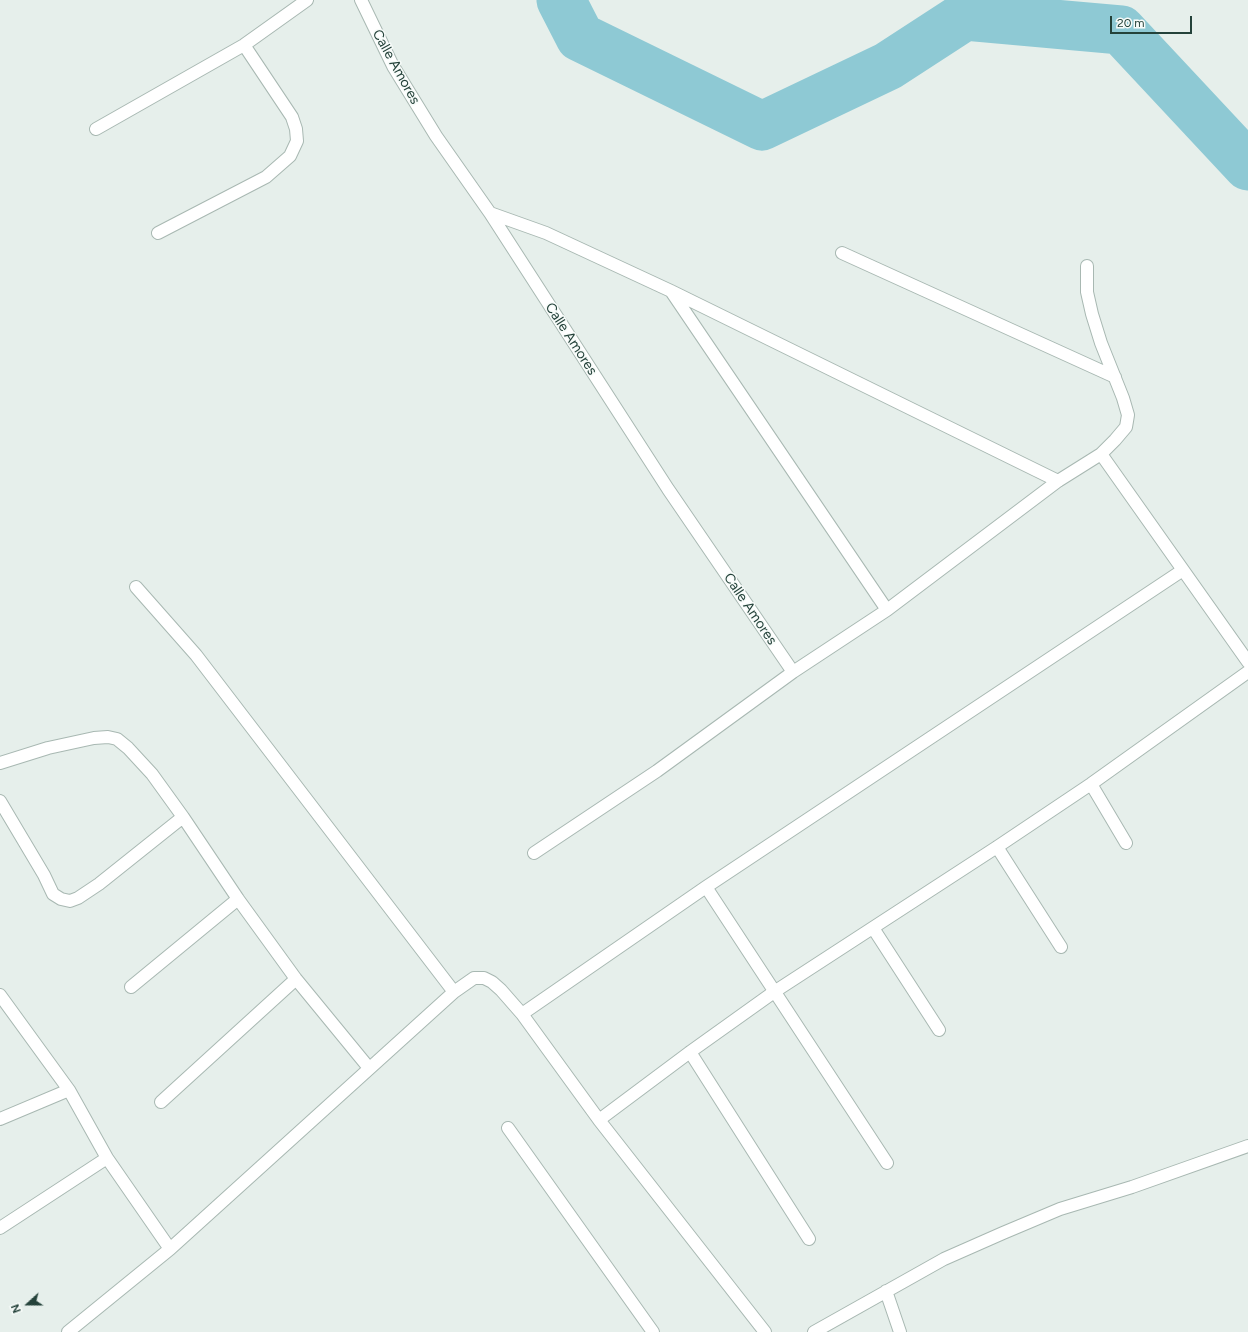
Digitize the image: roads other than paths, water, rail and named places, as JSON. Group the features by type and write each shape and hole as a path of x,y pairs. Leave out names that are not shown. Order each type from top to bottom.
{"street":[{"path":"96,129 244,45 307,0"},
{"name":"Calle Amores","path":"361,0 393,66 436,136 490,213 668,489 793,672"},
{"path":"158,233 266,177 290,156 297,141 296,129 292,117 244,45"},
{"path":"490,213 546,233 671,291 1058,481"},
{"path":"842,253 1115,377"},
{"path":"534,853 657,771 793,672 887,610 1058,481 1101,454 1115,440 1126,427 1128,415 1124,398 1101,343 1092,314 1088,292 1087,266"},
{"path":"671,291 887,610"},
{"path":"1101,454 1248,662"},
{"path":"522,1014 706,887 1184,570"},
{"path":"136,586 196,655 454,992"},
{"path":"599,1120 774,992 997,847 1090,784 1248,672"},
{"path":"0,763 48,748 94,738 108,737 117,739 128,748 152,774 238,899 296,979 369,1068"},
{"path":"1090,784 1126,843"},
{"path":"0,801 44,875 53,894 61,900 70,901 78,898 99,884 183,817"},
{"path":"997,847 1062,947"},
{"path":"706,887 887,1163"},
{"path":"131,987 238,899"},
{"path":"873,928 939,1030"},
{"path":"68,1332 170,1249 454,992 474,978 484,978 492,982 501,990 522,1014 599,1120 764,1332"},
{"path":"161,1102 296,979"},
{"path":"0,995 68,1090 107,1158 170,1249"},
{"path":"690,1052 809,1239"},
{"path":"0,1119 68,1090"},
{"path":"508,1128 653,1332"},
{"path":"814,1332 944,1259 1060,1209 1132,1187 1248,1146"},
{"path":"0,1228 107,1158"},
{"path":"886,1292 900,1332"}],"waterway":[{"path":"561,0 580,37 762,126 888,66 965,16 1121,30 1248,166"}]}
